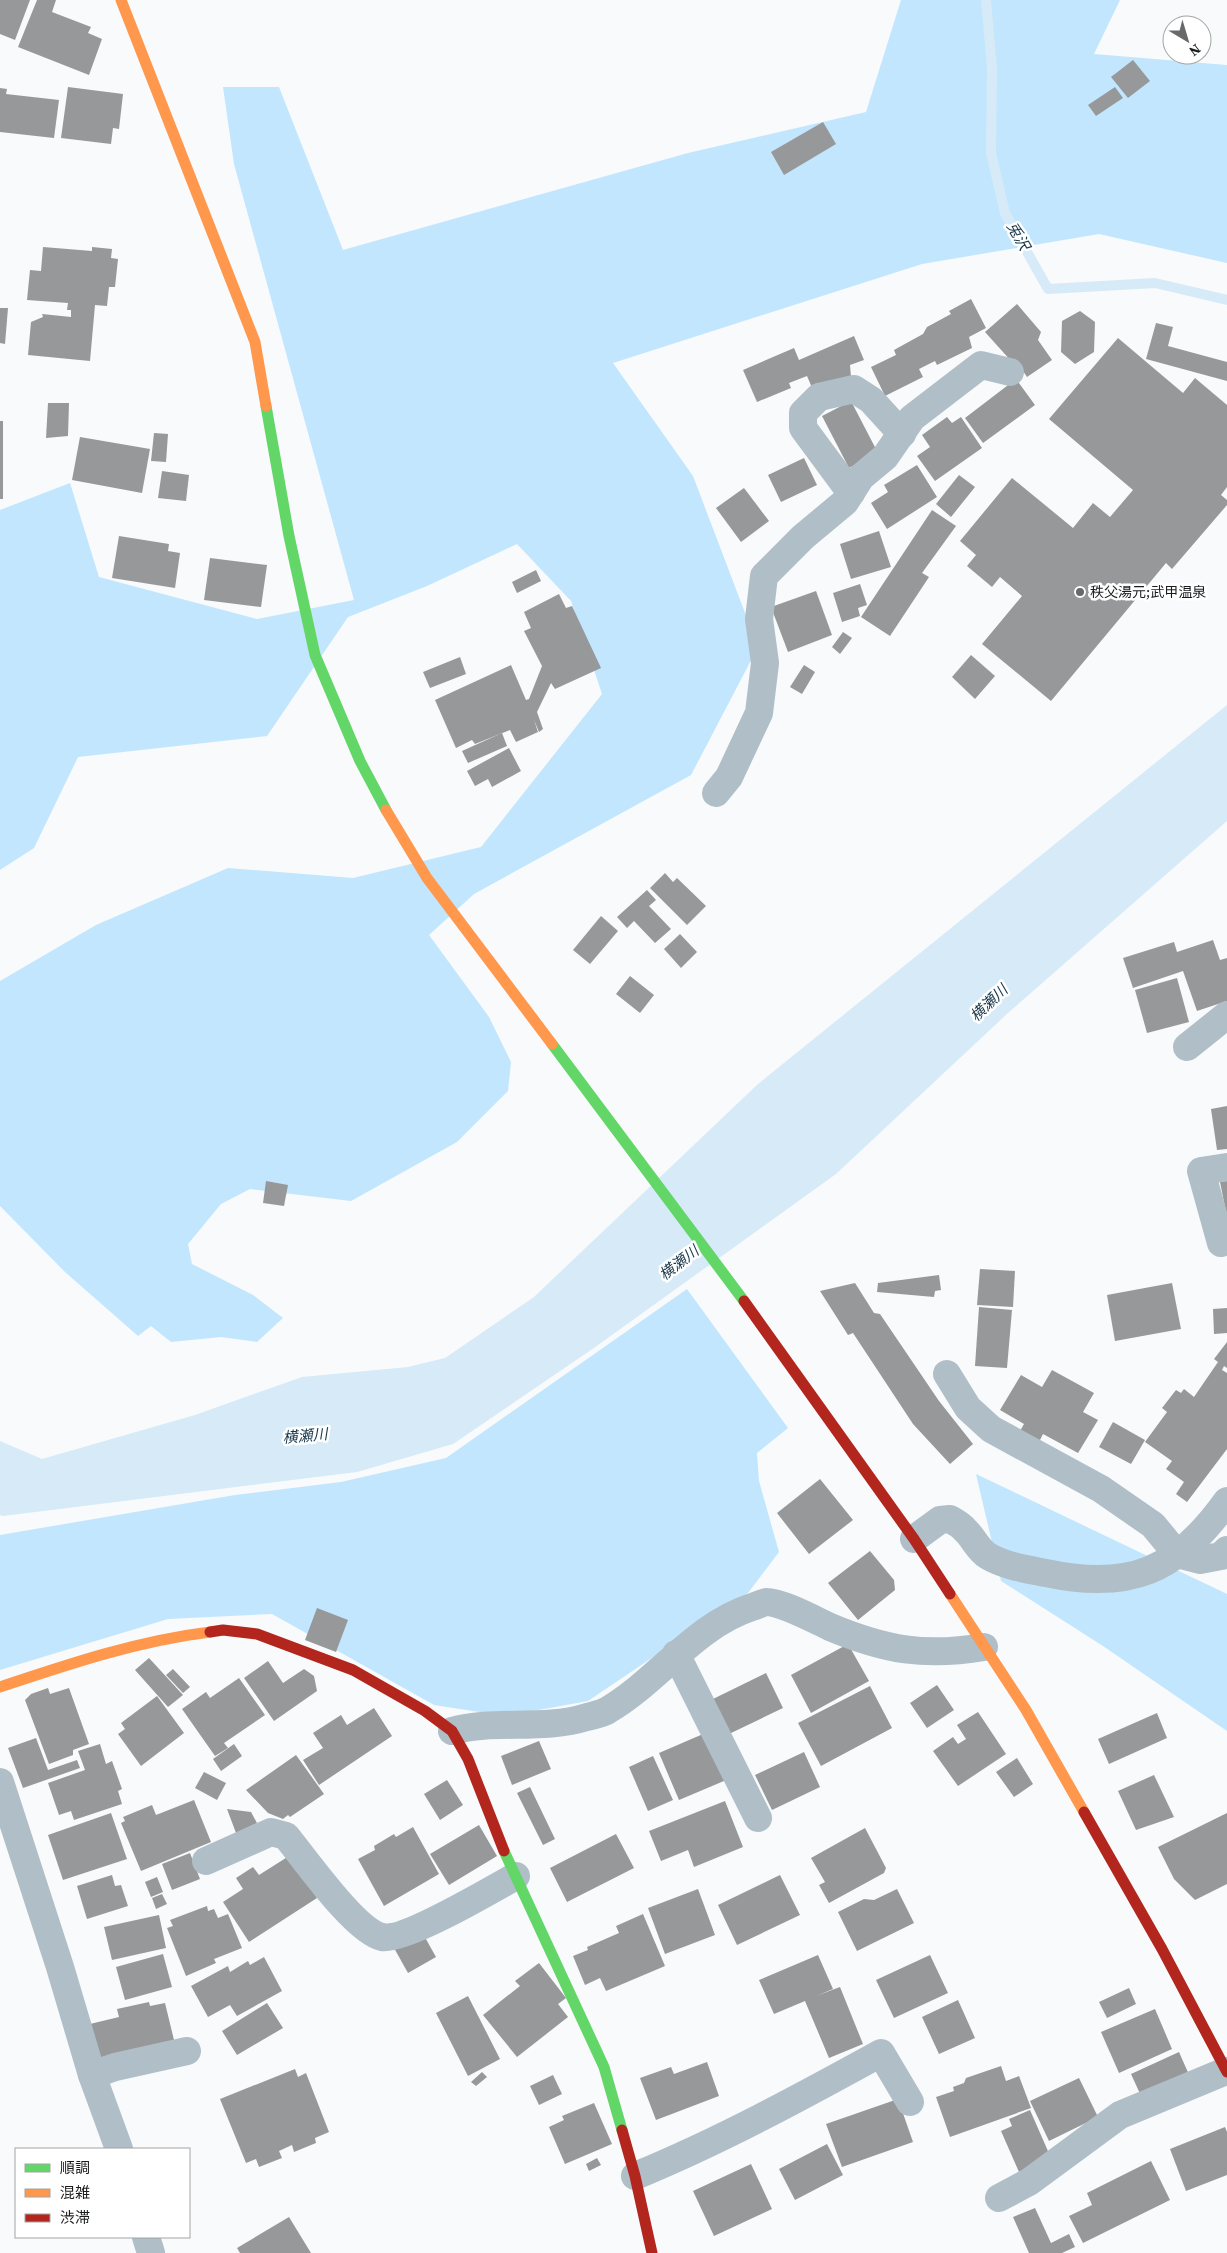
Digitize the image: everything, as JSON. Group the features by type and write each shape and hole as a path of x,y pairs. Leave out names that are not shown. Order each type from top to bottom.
{"street":[{"path":"121,0 209,231 255,342 288,536 315,655 360,761 387,813 428,878 752,1311 914,1539 1026,1710 1117,1870 1227,2072 1120,2115 1029,2182 999,2198"},
{"path":"716,794 729,777 758,713 765,663 759,619 764,576 803,537 846,502 861,477 885,457 912,418 981,365 1010,372"},
{"path":"851,493 803,428 803,413 820,397 854,389 871,400 902,434"},
{"path":"1187,1047 1227,1015"},
{"path":"1227,1167 1201,1171 1221,1242 1227,1241"},
{"path":"947,1374 968,1408 991,1429 1101,1489 1153,1525 1178,1554 1200,1560 1221,1556 1227,1550"},
{"path":"914,1539 940,1520 950,1518 965,1529 986,1555 1007,1565 1099,1581 1130,1577 1149,1570 1178,1554 1199,1534 1227,1501"},
{"path":"452,1731 469,1726 550,1724 580,1720 607,1711 676,1654 734,1613 766,1602 796,1611 870,1643 906,1651 952,1652 984,1647"},
{"path":"0,1687 97,1656 170,1637 223,1630 257,1634 353,1670 425,1711 452,1731 468,1759 516,1876 604,2067 635,2176 652,2253"},
{"path":"676,1654 758,1818"},
{"path":"0,1782 60,1967 92,2075 119,2148"},
{"path":"206,1861 271,1832 286,1836 360,1926 382,1937 408,1931 516,1876"},
{"path":"92,2075 115,2067 187,2051"},
{"path":"635,2176 682,2156 750,2123 881,2053 910,2102"},
{"path":"146,2238 150,2253"}],"shaded area":[{"path":"901,0 1120,0 1094,54 1162,60 1162,65 1227,65 1227,263 1099,234 922,264 613,363 693,476 758,647 691,775 474,894 429,935 489,1017 511,1062 508,1091 457,1142 351,1201 250,1189 221,1204 188,1244 192,1264 253,1295 283,1318 257,1342 221,1337 171,1342 151,1326 138,1336 65,1272 0,1206 0,981 96,925 228,868 353,878 481,847 602,694 571,601 517,544 427,586 348,617 267,736 78,757 34,848 0,870 0,510 70,483 99,577 257,619 354,600 234,164 223,87 279,87 343,250 688,153 866,112"},
{"path":"687,1289 788,1428 757,1453 759,1481 779,1552 748,1593 588,1701 505,1716 434,1705 272,1614 168,1619 0,1670 0,1535 235,1495 341,1482 446,1458"},
{"path":"976,1474 1227,1594 1227,1731 1103,1646 1001,1581"}],"water":[{"name":"横瀬川","path":"1227,705 1227,821 1008,1013 836,1174 591,1350 453,1444 357,1472 0,1515 0,1441 42,1459 195,1415 302,1377 408,1367 445,1358 534,1297 758,1084"}],"building":[{"path":"0,0 30,0 15,40 0,34"},
{"path":"37,0 56,0 52,12 91,27 88,33 102,39 89,75 18,47"},
{"path":"1133,60 1150,81 1128,98 1111,77"},
{"path":"68,87 123,94 119,129 113,128 111,144 61,138"},
{"path":"1115,87 1123,98 1096,116 1088,105"},
{"path":"0,88 7,89 6,94 59,100 54,138 0,132"},
{"path":"823,122 836,144 784,175 771,152"},
{"path":"43,247 92,251 92,247 112,249 111,258 118,259 115,287 109,287 107,306 95,305 90,361 28,355 31,322 43,317 42,314 71,317 71,310 67,310 68,303 27,300 30,270 41,271"},
{"path":"971,299 986,328 969,337 972,348 937,365 935,361 919,369 923,377 885,396 871,367 896,355 894,350 923,334 927,327 951,314 949,311"},
{"path":"1017,304 1041,332 1038,340 1052,360 1027,377 1015,359 1012,362 985,332"},
{"path":"0,308 8,308 5,344 0,343"},
{"path":"1080,311 1095,322 1094,352 1075,364 1061,352 1062,321"},
{"path":"1156,323 1173,327 1168,346 1227,362 1227,381 1146,359"},
{"path":"854,336 864,360 850,365 851,377 813,390 807,376 789,383 791,388 757,402 743,370 794,348 799,360"},
{"path":"1118,338 1183,393 1195,378 1227,405 1227,487 1221,495 1227,500 1227,505 1172,569 1166,563 1051,701 982,644 1022,596 1000,577 992,587 967,566 976,555 960,541 1012,478 1073,528 1093,503 1110,517 1133,490 1049,419"},
{"path":"1016,379 1035,405 983,443 965,418"},
{"path":"851,401 878,453 849,468 822,416"},
{"path":"48,403 69,403 68,436 46,438"},
{"path":"947,417 952,423 961,417 982,448 935,481 917,456 930,447 922,435"},
{"path":"0,421 3,421 3,499 0,499"},
{"path":"154,433 168,434 166,462 151,461"},
{"path":"80,437 150,449 142,493 72,480"},
{"path":"804,458 817,485 781,502 768,475"},
{"path":"917,465 937,497 887,529 871,503 888,492 884,485"},
{"path":"162,471 189,475 186,501 158,498"},
{"path":"959,475 975,487 951,517 936,504"},
{"path":"744,488 769,521 741,542 716,508"},
{"path":"932,510 956,526 922,573 929,577 890,636 861,617"},
{"path":"879,531 891,567 851,579 840,544"},
{"path":"119,536 169,544 168,551 180,553 175,588 112,578"},
{"path":"210,558 267,565 261,607 204,600"},
{"path":"536,570 541,581 517,593 512,582"},
{"path":"860,584 867,605 858,608 860,616 842,622 833,593"},
{"path":"816,591 832,635 788,652 771,607"},
{"path":"559,594 566,608 572,606 601,668 555,689 551,683 537,712 543,729 539,732 534,720 538,732 516,742 510,730 475,744 472,740 456,748 435,700 511,665 526,700 529,699 542,666 524,631 531,628 524,612"},
{"path":"843,632 852,638 840,654 832,647"},
{"path":"971,655 995,676 975,699 952,677"},
{"path":"460,657 466,674 430,688 423,672"},
{"path":"804,665 815,672 802,694 790,687"},
{"path":"502,733 507,746 468,763 462,751"},
{"path":"509,748 521,771 492,787 488,779 475,786 467,771"},
{"path":"665,873 673,882 677,878 706,906 687,925 650,888"},
{"path":"647,890 656,900 649,906 671,929 655,943 634,921 627,928 617,917"},
{"path":"601,916 618,931 590,964 573,950"},
{"path":"680,934 697,952 681,968 664,949"},
{"path":"1213,940 1220,960 1227,958 1227,1001 1197,1011 1183,971 1133,988 1123,958 1174,942 1177,952"},
{"path":"630,976 654,995 640,1013 616,994"},
{"path":"1177,978 1189,1022 1147,1033 1135,990"},
{"path":"1227,1106 1227,1149 1217,1150 1211,1109"},
{"path":"266,1181 288,1185 284,1206 263,1203"},
{"path":"1227,1181 1227,1212 1226,1212 1220,1182"},
{"path":"980,1269 1015,1271 1013,1307 977,1305"},
{"path":"939,1275 941,1290 935,1291 934,1297 877,1292 878,1283"},
{"path":"855,1283 874,1313 880,1314 939,1401 973,1444 950,1464 913,1424 853,1333 848,1335 820,1291"},
{"path":"1172,1283 1181,1329 1115,1341 1107,1295"},
{"path":"979,1307 1012,1310 1007,1368 975,1366"},
{"path":"1227,1308 1227,1333 1214,1334 1213,1309"},
{"path":"1227,1342 1227,1368 1224,1366 1222,1370 1227,1373 1227,1449 1187,1502 1176,1494 1184,1482 1166,1469 1172,1461 1145,1442 1167,1412 1162,1408 1176,1390 1181,1393 1184,1389 1194,1397 1218,1362 1214,1359"},
{"path":"1052,1370 1094,1393 1083,1412 1098,1420 1078,1453 1043,1434 1039,1442 1020,1431 1024,1424 1000,1410 1021,1375 1042,1387"},
{"path":"1113,1422 1145,1440 1131,1464 1099,1447"},
{"path":"820,1479 853,1520 809,1554 777,1513"},
{"path":"870,1551 894,1580 895,1590 858,1620 828,1583"},
{"path":"317,1608 348,1620 336,1652 305,1640"},
{"path":"848,1644 869,1681 811,1713 791,1675"},
{"path":"149,1658 183,1695 168,1707 135,1670"},
{"path":"268,1661 283,1683 304,1669 314,1676 317,1691 274,1721 244,1678"},
{"path":"173,1669 190,1687 183,1693 166,1675"},
{"path":"766,1673 783,1708 729,1734 713,1699"},
{"path":"239,1678 265,1715 224,1743 228,1748 215,1756 182,1709 206,1692 210,1698"},
{"path":"937,1685 954,1710 927,1728 910,1703"},
{"path":"870,1686 892,1728 821,1766 798,1723"},
{"path":"48,1688 50,1694 69,1688 89,1744 73,1750 73,1755 49,1764 25,1700 31,1694"},
{"path":"157,1696 184,1733 141,1766 118,1734 125,1729 121,1723"},
{"path":"374,1708 392,1736 319,1785 303,1760 323,1748 313,1733 341,1715 347,1725"},
{"path":"978,1712 1006,1754 958,1786 933,1751 953,1737 958,1744 966,1739 957,1725"},
{"path":"1157,1713 1167,1738 1109,1764 1098,1739"},
{"path":"710,1731 731,1778 679,1800 659,1753"},
{"path":"36,1738 48,1770 77,1760 80,1768 23,1788 8,1748"},
{"path":"539,1741 551,1769 512,1785 501,1756"},
{"path":"100,1744 106,1764 112,1761 122,1789 118,1791 122,1804 74,1820 71,1811 59,1815 48,1783 85,1770 78,1751"},
{"path":"234,1744 242,1756 221,1771 213,1759"},
{"path":"804,1752 820,1787 772,1810 755,1775"},
{"path":"296,1755 324,1794 290,1817 288,1815 283,1819 268,1813 246,1790"},
{"path":"653,1756 673,1800 648,1811 629,1767"},
{"path":"1017,1758 1033,1784 1014,1797 996,1772"},
{"path":"204,1772 226,1783 217,1800 195,1788"},
{"path":"1154,1775 1174,1817 1136,1830 1118,1791"},
{"path":"447,1780 463,1805 440,1820 424,1794"},
{"path":"530,1787 555,1839 543,1845 517,1793"},
{"path":"194,1800 211,1842 141,1871 121,1823 125,1821 123,1817 152,1805 156,1815"},
{"path":"725,1801 743,1847 694,1867 688,1850 661,1861 649,1831"},
{"path":"227,1809 251,1812 257,1823 236,1833"},
{"path":"111,1813 127,1859 63,1880 48,1835"},
{"path":"1227,1813 1227,1884 1195,1900 1174,1879 1158,1847"},
{"path":"479,1825 497,1856 449,1885 430,1854"},
{"path":"413,1827 439,1874 384,1906 358,1859 375,1850 374,1846 394,1834 396,1837"},
{"path":"865,1828 886,1868 884,1873 829,1903 819,1885 825,1882 811,1858"},
{"path":"616,1834 634,1868 567,1902 550,1868"},
{"path":"190,1853 200,1879 172,1890 162,1864"},
{"path":"289,1856 317,1898 249,1942 223,1902 243,1889 236,1878 253,1867 259,1875"},
{"path":"112,1875 115,1886 121,1885 128,1906 87,1919 77,1886"},
{"path":"780,1875 800,1915 737,1945 718,1905"},
{"path":"157,1877 163,1892 151,1897 145,1882"},
{"path":"698,1889 715,1935 665,1954 648,1908"},
{"path":"897,1889 914,1923 857,1951 838,1912 864,1899 874,1900"},
{"path":"162,1894 167,1904 156,1909 152,1898"},
{"path":"207,1906 208,1911 214,1909 218,1918 228,1914 242,1948 214,1959 216,1963 186,1976 167,1928 173,1926 170,1920"},
{"path":"643,1914 665,1966 606,1991 600,1978 585,1985 573,1956 588,1950 587,1947 619,1933 616,1926"},
{"path":"159,1915 166,1948 112,1960 104,1927"},
{"path":"422,1932 436,1957 408,1973 394,1948"},
{"path":"163,1954 172,1987 125,2000 116,1967"},
{"path":"818,1955 833,1989 816,1996 840,1987 863,2044 829,2058 805,2001 774,2014 759,1980"},
{"path":"930,1955 948,1993 894,2018 876,1980"},
{"path":"264,1957 282,1991 237,2016 230,2005 208,2017 191,1986 228,1966 230,1972 248,1961 250,1965"},
{"path":"539,1963 566,1998 558,2004 568,2017 517,2057 483,2015 520,1986 515,1981"},
{"path":"1129,1988 1136,2004 1107,2018 1099,2002"},
{"path":"468,1996 500,2059 468,2076 436,2013"},
{"path":"958,2000 975,2038 939,2054 922,2017"},
{"path":"149,2002 150,2006 165,2003 174,2040 98,2058 90,2024 119,2017 117,2009"},
{"path":"267,2003 283,2028 237,2055 222,2031"},
{"path":"1155,2009 1172,2049 1119,2073 1101,2032"},
{"path":"1179,2052 1190,2077 1142,2098 1131,2074"},
{"path":"707,2062 719,2096 656,2120 640,2078 671,2067 674,2074"},
{"path":"1001,2066 1006,2081 1019,2076 1031,2108 950,2137 936,2097 954,2091 953,2087 964,2083 966,2078"},
{"path":"295,2069 298,2077 306,2073 329,2132 315,2138 316,2143 294,2152 292,2145 279,2151 282,2158 259,2167 256,2159 246,2163 220,2099"},
{"path":"482,2072 487,2077 476,2086 471,2082"},
{"path":"553,2075 562,2094 539,2105 530,2086"},
{"path":"1079,2078 1098,2117 1049,2141 1030,2101"},
{"path":"898,2099 913,2142 842,2167 826,2124"},
{"path":"594,2103 612,2144 565,2164 549,2127 564,2120 562,2116"},
{"path":"1030,2110 1051,2158 1019,2172 1001,2131 1012,2126 1009,2119"},
{"path":"1225,2127 1227,2132 1227,2175 1186,2191 1170,2149"},
{"path":"827,2144 843,2175 795,2200 779,2169"},
{"path":"597,2158 601,2165 589,2171 586,2164"},
{"path":"1151,2161 1170,2200 1083,2243 1069,2216 1092,2205 1087,2193"},
{"path":"751,2164 772,2209 714,2236 693,2191"},
{"path":"1035,2208 1051,2243 1069,2234 1075,2247 1062,2253 1029,2253 1013,2217"},
{"path":"289,2217 311,2253 240,2253 237,2248"}],"waterway":[{"name":"兎沢","path":"986,0 992,68 991,153 1005,213 1048,289 1155,283 1227,300"}],"traffic: fast":[{"path":"266,406 289,536 315,655 360,761 386,810"},
{"path":"552,1044 744,1301"},
{"path":"504,1851 604,2067 622,2130"}],"traffic: slow":[{"path":"121,0 255,342 266,406"},
{"path":"386,810 427,878 552,1044"},
{"path":"950,1594 1026,1710 1084,1812"},
{"path":"0,1687 130,1647 210,1632"}],"traffic: jam":[{"path":"744,1301 914,1539 950,1594"},
{"path":"210,1632 223,1630 257,1634 353,1670 425,1711 452,1731 468,1759 504,1851"},
{"path":"1084,1812 1162,1949 1227,2072"},
{"path":"622,2130 635,2176 652,2253"}],"place":[{"name":"秩父湯元;武甲温泉","path":"1080,592"}]}
